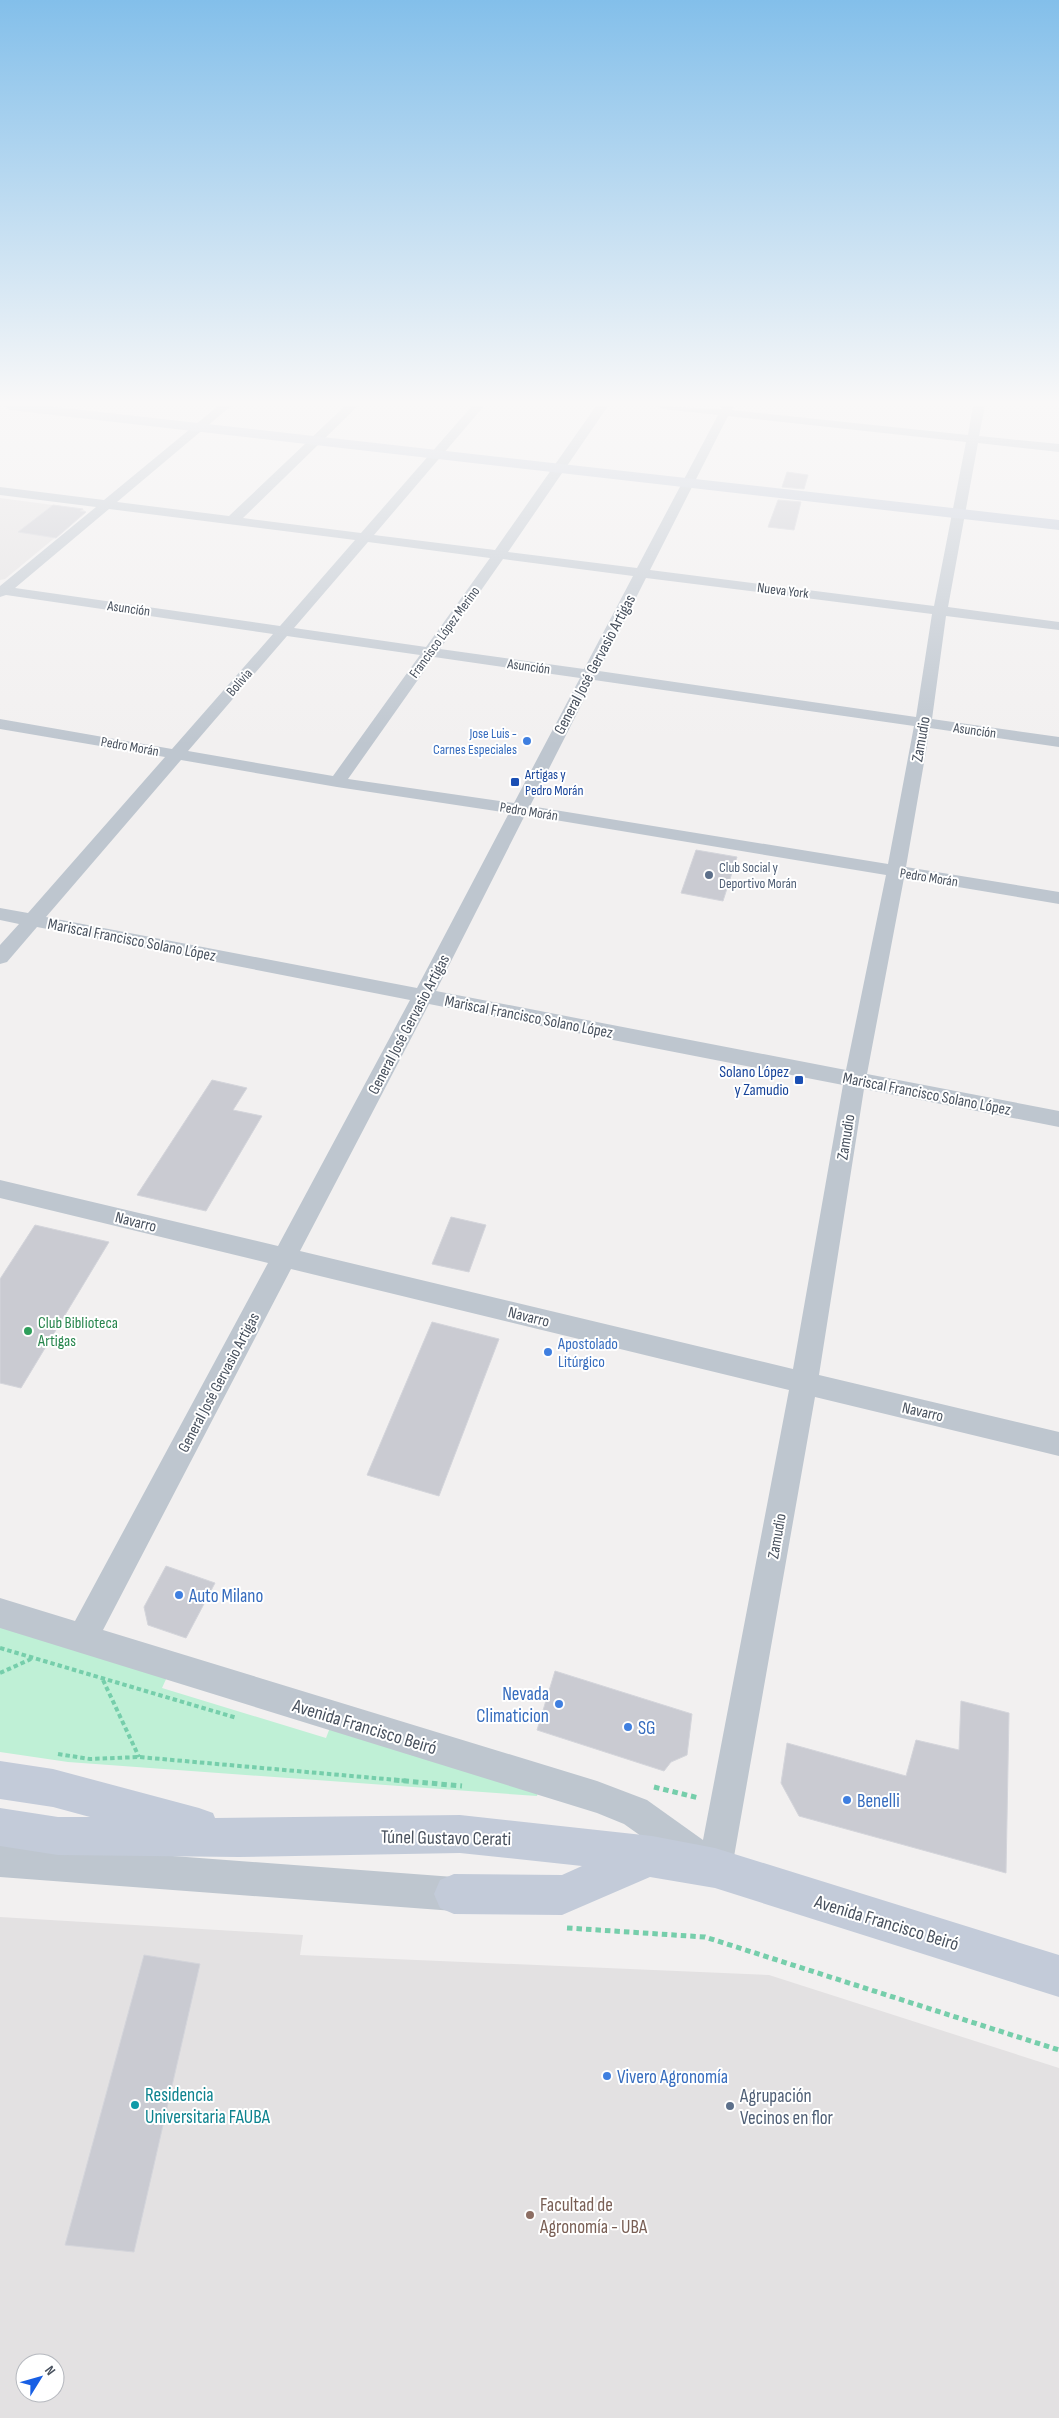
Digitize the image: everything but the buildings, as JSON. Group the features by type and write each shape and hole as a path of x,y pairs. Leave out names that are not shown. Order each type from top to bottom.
{"main road":[{"path":"1002,519 1059,525"},
{"name":"Túnel Gustavo Cerati","path":"0,1780 54,1788 239,1838"},
{"name":"Túnel Gustavo Cerati","path":"0,1826 58,1836 239,1838 460,1834 559,1843 652,1856"},
{"path":"454,1894 562,1896 652,1856"},
{"name":"Avenida Francisco Beiró","path":"652,1856 716,1868 1059,1976"}],"street":[{"path":"1,591 89,519"},
{"name":"Nueva York","path":"215,519 1059,626"},
{"name":"Bolivia","path":"0,958 381,519"},
{"name":"Francisco López Merino","path":"337,782 525,519"},
{"name":"General José Gervasio Artigas","path":"82,1638 423,996 518,809 670,519"},
{"name":"Zamudio","path":"716,1868 804,1383 854,1079 896,871 923,723 956,519"},
{"name":"Asunción","path":"1,591 1059,742"},
{"name":"Pedro Morán","path":"0,724 337,782 518,809 1059,898"},
{"name":"Mariscal Francisco Solano López","path":"0,914 1059,1119"},
{"name":"Navarro","path":"0,1189 1059,1444"},
{"name":"Avenida Francisco Beiró","path":"0,1613 597,1797 635,1812 716,1868"},
{"path":"0,1860 454,1894"}],"path":[{"path":"0,1648 102,1680 139,1757"},
{"path":"0,1673 32,1658"},
{"path":"54,1754 90,1759 139,1757 460,1787"},
{"path":"556,1928 705,1937 1059,2050"}],"shaded area":[{"path":"0,519 78,519 5,579 0,580"},
{"name":"Facultad de Agronomía - UBA","path":"0,1917 303,1935 300,1955 769,1975 1059,2068 1059,2418 0,2418"}],"green space":[{"path":"0,1625 167,1677 162,1688 326,1738 331,1725 538,1791 537,1796 68,1762 0,1752"}],"place":[{"name":"Jose Luis - Carnes Especiales","path":"527,741"},
{"name":"Artigas y Pedro Morán","path":"515,782"},
{"name":"Club Social y Deportivo Morán","path":"709,875"},
{"name":"Solano López y Zamudio","path":"799,1080"},
{"name":"Club Biblioteca Artigas","path":"28,1331"},
{"name":"Apostolado Litúrgico","path":"548,1352"},
{"name":"Auto Milano","path":"179,1595"},
{"name":"Nevada Climaticion","path":"559,1704"},
{"name":"SG","path":"628,1727"},
{"name":"Benelli","path":"847,1800"},
{"name":"Vivero Agronomía","path":"607,2076"},
{"name":"Residencia Universitaria FAUBA","path":"135,2105"},
{"name":"Agrupación Vecinos en flor","path":"730,2106"},
{"name":"Facultad de Agronomía - UBA","path":"530,2215"}]}
